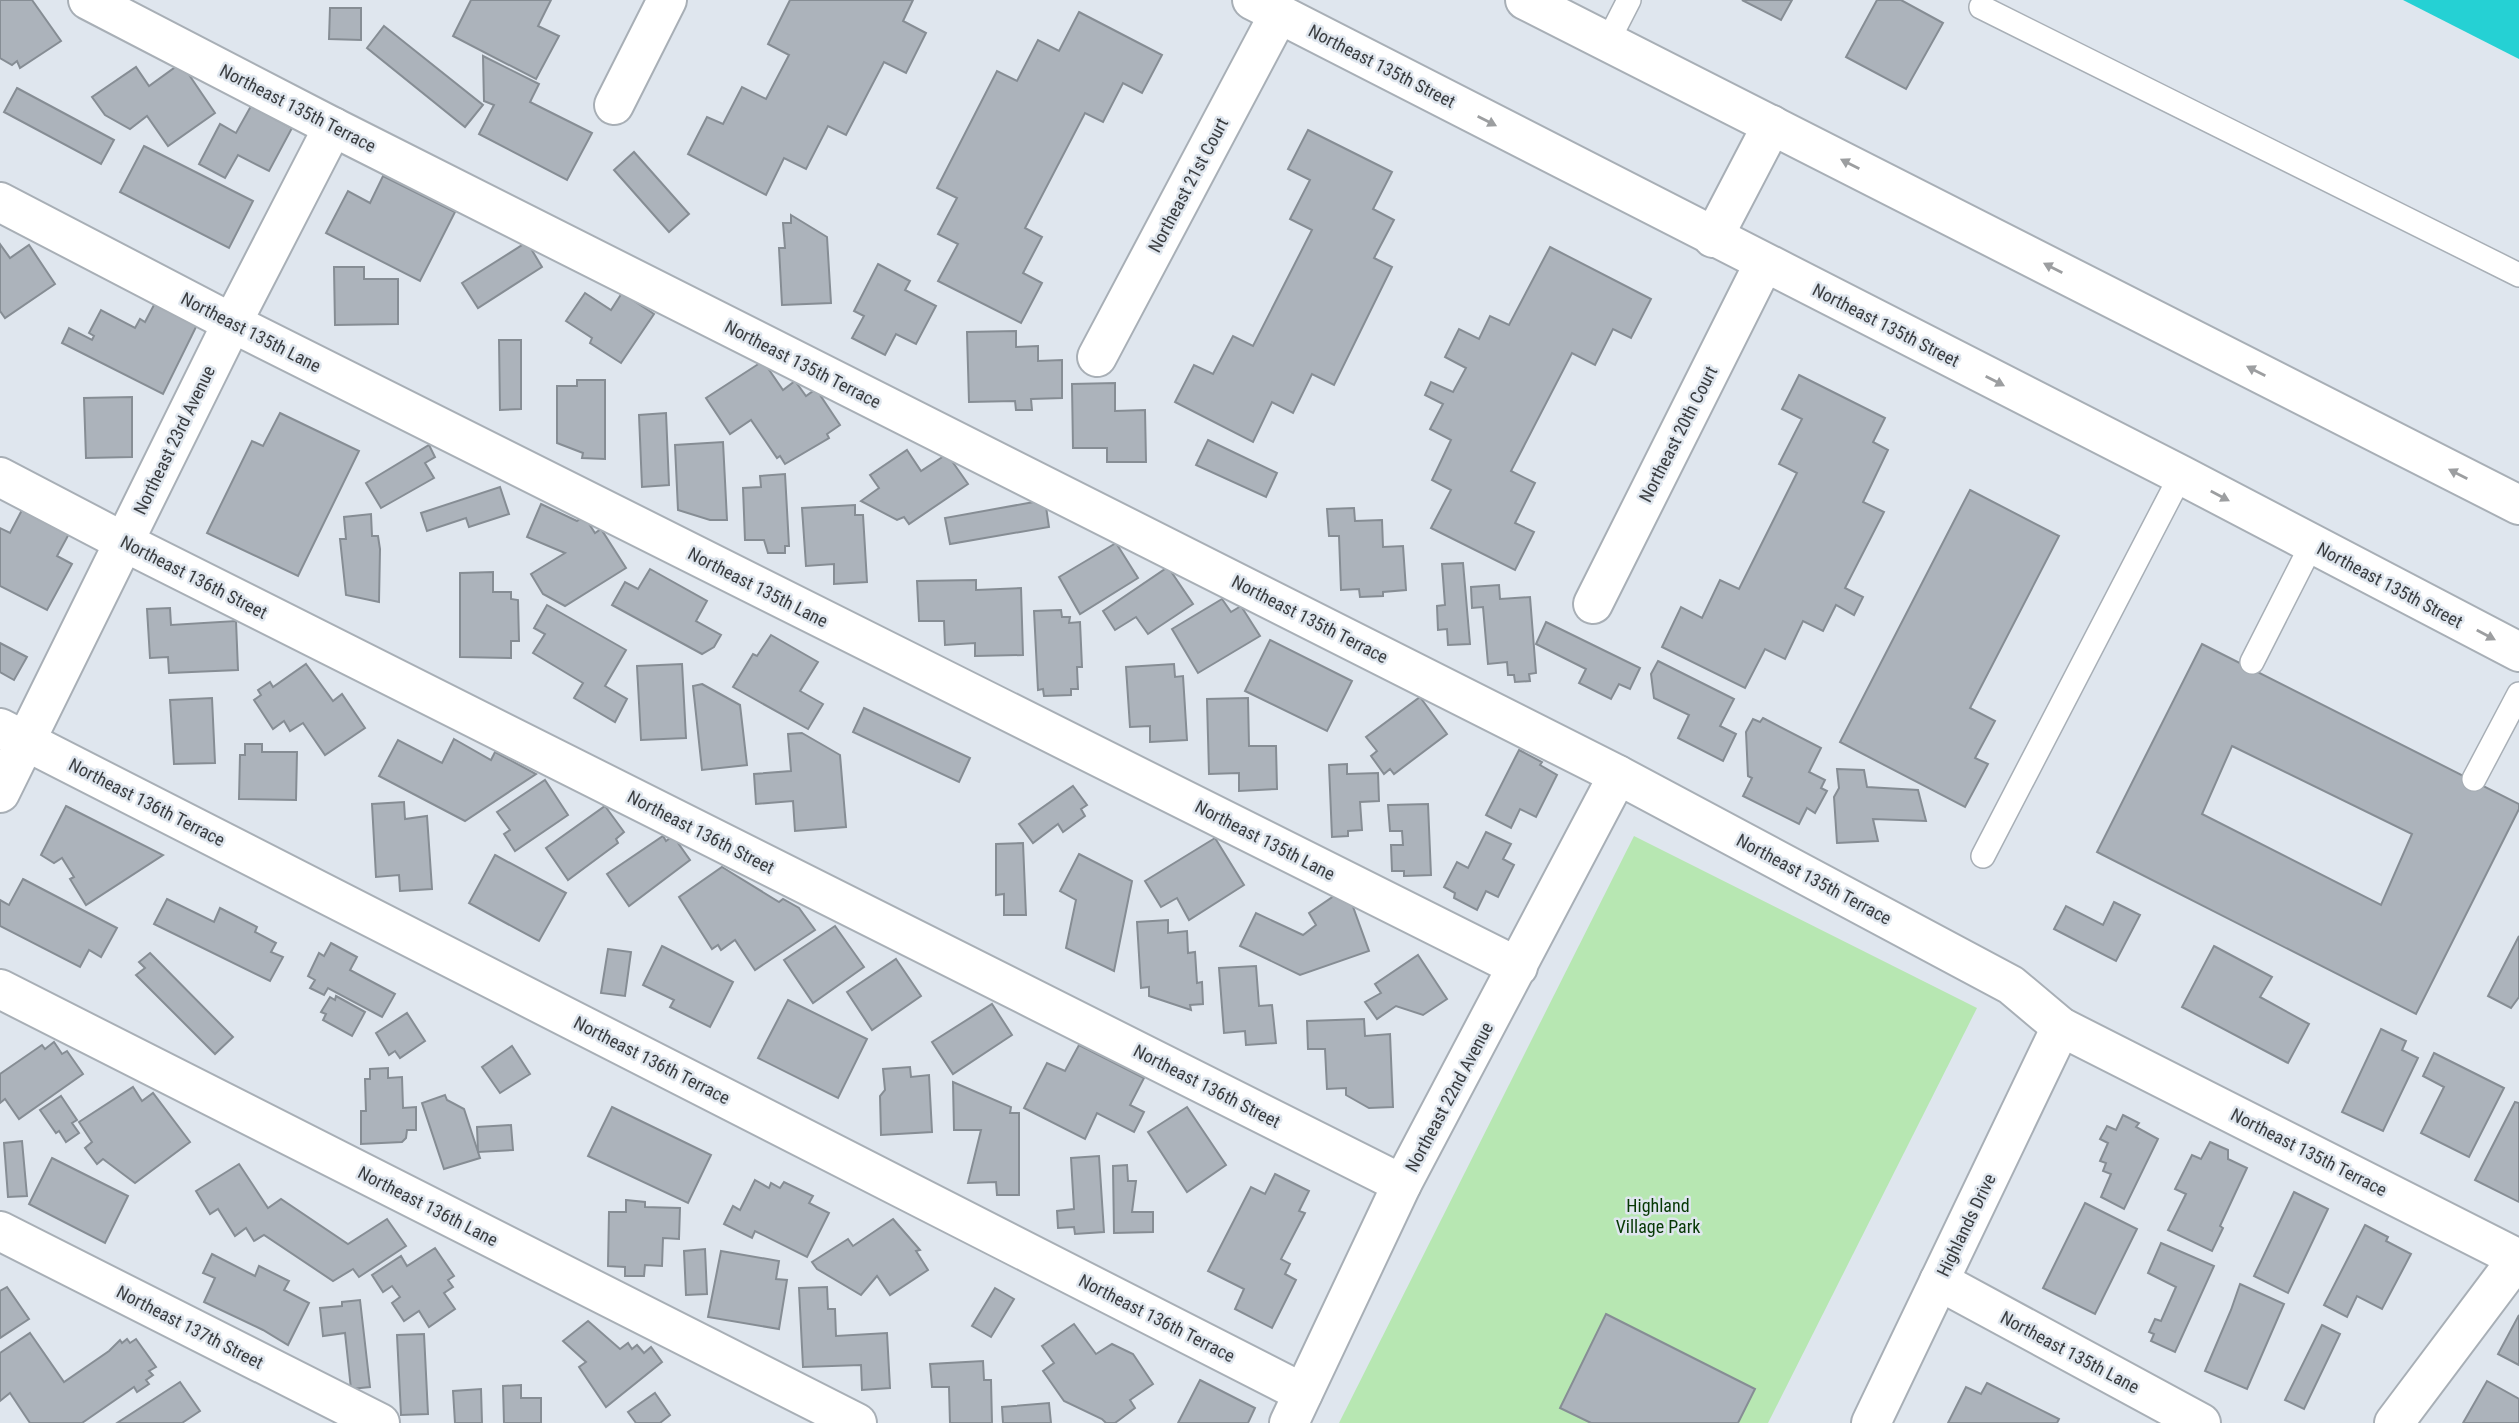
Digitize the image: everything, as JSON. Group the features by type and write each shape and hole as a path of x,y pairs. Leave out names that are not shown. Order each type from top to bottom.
{"street":[{"name":"Northeast 135th Terrace","path":"88,0 333,127 1618,775 2011,985 2061,1027 2519,1259"},
{"path":"614,105 667,0"},
{"path":"1525,0 2519,505"},
{"name":"Northeast 135th Street","path":"1266,7 1713,238 2181,475 2519,652"},
{"name":"Northeast 21st Court","path":"1097,357 1266,7"},
{"path":"1713,238 1772,125"},
{"name":"Northeast 23rd Avenue","path":"0,793 13,734 124,542 333,127"},
{"name":"Northeast 135th Lane","path":"0,202 232,323 1518,967"},
{"name":"Northeast 20th Court","path":"1593,604 1764,263"},
{"name":"Northeast 136th Street","path":"0,477 124,542 1402,1184"},
{"name":"Northeast 136th Terrace","path":"13,734 1296,1408"},
{"name":"Northeast 22nd Avenue","path":"1296,1408 1402,1184 1618,775"},
{"name":"Northeast 136th Lane","path":"0,989 857,1423"},
{"name":"Highlands Drive","path":"1871,1423 2061,1027"},
{"name":"Northeast 137th Street","path":"0,1231 380,1423"},
{"path":"2395,1423 2519,1259"},
{"name":"Northeast 135th Lane","path":"1939,1281 2201,1423"}],"lane":[{"path":"1608,41 1629,0"},
{"path":"1981,7 2519,275"},
{"path":"1983,856 2181,475"},
{"path":"2252,662 2312,544"},
{"path":"2474,779 2519,694"}],"green space":[{"name":"Highland Village Park","path":"1634,836 1977,1008 1768,1423 1339,1423"}],"water":[{"path":"2403,0 2519,0 2519,59"}],"building":[{"path":"0,0 32,0 61,41 20,68 17,61 12,65 0,58"},
{"path":"471,0 551,0 538,26 559,36 536,79 453,36"},
{"path":"790,0 913,0 903,21 926,33 906,73 884,62 846,135 828,126 806,169 784,158 766,195 688,154 707,117 723,124 742,87 766,99 789,55 768,44"},
{"path":"1742,0 1792,0 1781,20"},
{"path":"1877,0 1901,0 1943,23 1906,89 1846,57"},
{"path":"330,8 361,8 361,40 329,39"},
{"path":"1079,12 1162,55 1142,93 1123,83 1103,122 1085,113 1025,228 1042,237 1023,273 1042,283 1021,323 938,281 958,244 938,234 957,198 937,188 997,71 1017,81 1038,40 1059,51"},
{"path":"384,26 483,105 465,127 367,48"},
{"path":"483,56 539,84 530,102 592,133 567,180 479,134 494,105 484,101"},
{"path":"181,63 215,113 168,146 147,116 130,129 105,115 92,97 136,67 149,86"},
{"path":"17,88 114,140 101,164 4,112"},
{"path":"251,106 292,128 269,171 238,155 225,178 199,164 220,124 236,133"},
{"path":"1308,130 1392,172 1373,209 1394,220 1374,258 1392,267 1334,385 1312,374 1293,413 1272,402 1253,442 1175,402 1194,365 1213,374 1233,336 1253,346 1312,230 1290,219 1310,180 1288,169"},
{"path":"144,146 253,201 229,248 120,192"},
{"path":"634,152 689,214 669,232 614,170"},
{"path":"383,176 455,212 420,281 326,233 348,191 370,203"},
{"path":"791,215 827,237 831,303 782,305 779,248 785,248 783,223 791,223"},
{"path":"527,242 542,267 478,308 462,283"},
{"path":"0,244 10,258 29,245 55,284 5,318 0,311"},
{"path":"1550,247 1651,299 1631,338 1613,329 1595,365 1572,353 1511,471 1535,483 1515,523 1534,532 1515,570 1431,528 1451,490 1432,480 1451,440 1430,429 1443,404 1425,395 1431,382 1453,392 1466,368 1445,357 1459,329 1479,339 1490,316 1509,325"},
{"path":"878,264 910,281 905,290 936,306 916,344 896,334 885,355 852,338 864,316 854,311"},
{"path":"334,267 364,267 364,279 398,279 398,324 335,325"},
{"path":"585,293 611,310 622,293 654,314 621,363 590,343 592,338 566,321"},
{"path":"155,303 197,325 163,394 62,343 69,328 92,340 94,336 89,333 101,310 135,328 140,319 145,322"},
{"path":"1016,331 1016,347 1038,346 1038,361 1062,360 1062,398 1031,399 1032,410 1016,410 1015,401 969,402 967,332"},
{"path":"499,340 521,340 521,409 500,410"},
{"path":"763,361 783,390 795,381 806,396 816,389 840,425 827,434 829,438 785,464 780,456 777,458 751,420 730,434 706,398"},
{"path":"1799,375 1885,418 1873,442 1888,450 1863,502 1884,512 1845,588 1863,597 1854,615 1836,605 1823,631 1803,621 1785,659 1765,649 1745,688 1662,647 1681,607 1702,618 1720,580 1739,589 1797,473 1779,464 1802,419 1782,409"},
{"path":"577,380 605,380 605,459 582,458 583,453 557,443 557,386 577,386"},
{"path":"1115,383 1115,411 1145,410 1146,462 1107,462 1107,448 1073,448 1072,384"},
{"path":"132,397 132,457 86,458 84,398"},
{"path":"280,413 359,451 298,576 207,533 252,441 263,446"},
{"path":"666,413 669,485 642,487 639,415"},
{"path":"1208,440 1277,473 1266,497 1196,465"},
{"path":"723,442 727,520 710,520 678,510 675,445"},
{"path":"429,445 435,457 425,463 434,478 381,508 366,483"},
{"path":"907,450 921,471 947,454 968,484 909,524 904,517 897,520 861,501 879,488 870,475"},
{"path":"785,474 789,546 785,546 785,553 768,553 764,540 745,540 743,488 761,487 760,476"},
{"path":"500,487 509,514 469,527 466,518 427,531 421,513"},
{"path":"1970,490 2059,536 1970,708 1995,721 1975,758 1988,764 1965,807 1840,742"},
{"path":"1045,500 1049,527 950,544 945,518"},
{"path":"541,504 577,521 584,516 595,533 601,529 626,568 565,606 543,594 531,574 565,553 527,537"},
{"path":"855,505 855,515 863,515 867,582 834,584 834,564 806,566 802,508"},
{"path":"23,508 70,532 57,556 72,564 47,610 0,586 0,528 10,533"},
{"path":"1354,508 1355,521 1382,520 1383,547 1403,546 1406,590 1383,592 1383,596 1360,597 1359,589 1341,590 1339,536 1329,536 1327,509"},
{"path":"371,514 372,536 378,536 380,549 379,602 346,595 340,539 346,539 344,517"},
{"path":"1116,543 1138,578 1080,614 1059,577"},
{"path":"1463,563 1470,644 1448,645 1447,629 1438,630 1437,606 1445,605 1442,564"},
{"path":"1168,567 1193,604 1148,634 1136,617 1115,630 1103,611"},
{"path":"650,569 707,601 696,621 721,635 714,647 702,654 612,605 625,582 638,589"},
{"path":"493,572 493,592 511,592 511,599 518,600 519,641 511,641 511,658 460,657 460,573"},
{"path":"976,580 976,590 1021,588 1023,655 975,656 975,643 945,645 944,621 919,621 917,581"},
{"path":"1499,585 1500,599 1530,597 1536,673 1529,674 1530,681 1515,682 1514,675 1508,675 1507,662 1488,664 1483,607 1472,608 1471,587"},
{"path":"1222,599 1231,612 1241,606 1260,636 1198,673 1172,629"},
{"path":"547,605 626,650 605,686 627,699 615,722 574,698 583,683 533,653 545,634 534,628"},
{"path":"170,608 171,625 236,621 238,670 169,673 168,657 150,658 147,609"},
{"path":"1061,610 1062,617 1070,617 1069,623 1080,622 1082,667 1077,667 1078,689 1071,689 1071,695 1044,696 1043,689 1038,690 1034,611"},
{"path":"1546,622 1640,668 1630,689 1619,684 1611,699 1579,683 1586,669 1536,644"},
{"path":"771,635 818,662 800,691 823,704 808,729 733,687 753,654 757,656"},
{"path":"1270,640 1352,681 1327,731 1245,691"},
{"path":"0,643 27,657 14,680 0,672"},
{"path":"2202,644 2519,804 2519,809 2416,1014 2097,852","holes":["2232,746 2412,834 2381,905 2202,814"]},
{"path":"1658,661 1734,699 1720,726 1736,734 1723,761 1678,738 1689,715 1654,698 1651,674"},
{"path":"306,664 333,701 342,694 365,728 325,755 303,723 290,731 284,721 273,729 254,700 261,695 258,690 270,682 273,687"},
{"path":"682,664 686,738 641,740 637,666"},
{"path":"1174,664 1175,677 1183,676 1187,740 1150,742 1150,726 1130,727 1126,667"},
{"path":"702,684 740,705 747,765 702,770 693,686"},
{"path":"1420,697 1447,734 1394,774 1390,769 1384,774 1371,756 1377,751 1366,737"},
{"path":"212,698 215,763 174,764 170,700"},
{"path":"1248,698 1249,746 1276,746 1277,789 1239,791 1239,773 1209,774 1207,699"},
{"path":"864,708 970,758 959,782 853,732"},
{"path":"1763,718 1821,748 1809,772 1825,780 1821,788 1827,791 1815,813 1807,808 1799,824 1743,796 1752,778 1748,776 1746,732 1753,719 1760,722"},
{"path":"802,733 840,755 846,827 795,831 793,801 756,804 754,774 791,771 788,734"},
{"path":"454,739 491,760 495,752 536,774 465,821 379,776 398,740 442,763"},
{"path":"245,744 262,744 262,752 297,752 296,800 239,799 240,755 245,755"},
{"path":"1519,750 1542,762 1540,765 1557,775 1536,817 1520,809 1511,828 1486,815"},
{"path":"1347,764 1347,774 1378,773 1379,801 1360,802 1362,830 1348,831 1348,836 1332,837 1329,765"},
{"path":"1837,769 1864,770 1867,787 1918,790 1926,821 1873,819 1878,841 1837,843 1834,797 1839,788"},
{"path":"545,780 568,815 515,851 504,834 510,830 497,812"},
{"path":"1073,786 1087,805 1081,809 1085,816 1063,832 1058,824 1033,843 1019,824"},
{"path":"404,802 405,819 427,816 432,889 400,891 399,875 376,877 372,804"},
{"path":"1428,804 1431,875 1404,876 1404,871 1392,871 1391,845 1403,845 1402,831 1390,831 1388,805"},
{"path":"66,806 163,855 86,905 70,879 74,877 62,858 54,863 41,855"},
{"path":"605,806 624,832 616,839 618,843 568,880 546,848"},
{"path":"1486,832 1511,844 1503,859 1514,865 1498,897 1486,891 1477,910 1454,898 1455,893 1444,887 1457,862 1468,868"},
{"path":"663,836 666,841 673,836 690,860 629,906 607,874"},
{"path":"1215,838 1244,885 1189,920 1177,898 1161,907 1145,881"},
{"path":"1023,843 1026,915 1004,915 1004,894 996,895 996,844"},
{"path":"1079,854 1132,881 1114,971 1066,948 1076,900 1060,891"},
{"path":"495,855 566,893 539,941 469,903"},
{"path":"722,867 779,902 783,899 799,908 815,930 755,970 735,940 721,950 718,945 712,949 679,897"},
{"path":"23,879 117,928 101,957 89,950 80,967 0,926 0,900 9,905"},
{"path":"1334,896 1352,904 1369,951 1300,975 1240,946 1256,913 1303,935 1316,925 1309,913"},
{"path":"167,899 214,922 220,908 257,927 255,932 276,943 271,952 283,957 270,981 154,924"},
{"path":"2114,902 2140,915 2116,961 2054,929 2066,906 2103,925"},
{"path":"1168,920 1168,933 1187,931 1188,953 1195,952 1197,983 1202,982 1203,1004 1190,1005 1191,1010 1149,996 1149,987 1141,988 1137,922"},
{"path":"835,926 864,967 813,1003 784,960"},
{"path":"2519,936 2519,997 2511,1008 2488,996"},
{"path":"331,943 357,957 350,970 395,994 382,1017 328,988 324,995 310,988 315,980 308,976 319,953 324,956"},
{"path":"662,946 733,982 710,1027 670,1007 674,1000 643,985"},
{"path":"2214,946 2272,977 2260,997 2309,1024 2288,1063 2182,1007"},
{"path":"608,949 631,952 625,996 601,993"},
{"path":"150,953 233,1037 215,1054 136,975 145,968 139,962"},
{"path":"1418,955 1447,999 1423,1015 1396,1006 1377,1019 1365,1002 1381,993 1375,984"},
{"path":"896,959 921,996 872,1030 847,992"},
{"path":"1256,966 1259,1006 1272,1005 1276,1043 1246,1045 1245,1031 1224,1033 1219,968"},
{"path":"336,996 365,1012 352,1036 323,1020 326,1014 321,1012 330,997 335,1000"},
{"path":"788,1000 867,1039 838,1098 758,1058"},
{"path":"992,1004 1012,1035 953,1074 932,1042"},
{"path":"407,1013 425,1041 400,1058 395,1051 389,1055 376,1033"},
{"path":"1364,1019 1365,1036 1390,1034 1393,1107 1369,1108 1346,1095 1346,1088 1327,1089 1325,1049 1308,1049 1307,1021"},
{"path":"2381,1029 2406,1041 2402,1050 2418,1058 2383,1131 2342,1112"},
{"path":"54,1042 62,1054 67,1051 83,1074 19,1119 5,1099 0,1103 0,1074 42,1045 45,1049"},
{"path":"1079,1045 1144,1078 1130,1105 1144,1112 1134,1132 1097,1113 1085,1139 1024,1108 1047,1063 1065,1071"},
{"path":"512,1046 530,1074 500,1093 482,1067"},
{"path":"2434,1053 2504,1088 2469,1157 2421,1133 2444,1087 2423,1076"},
{"path":"910,1067 911,1077 929,1075 932,1132 881,1135 880,1096 885,1090 883,1069"},
{"path":"388,1068 388,1078 402,1077 403,1108 416,1107 416,1130 407,1130 406,1138 402,1142 361,1144 361,1111 366,1111 365,1079 370,1079 370,1069"},
{"path":"953,1082 1011,1107 1010,1113 1019,1113 1019,1195 997,1195 996,1182 968,1183 981,1130 954,1130"},
{"path":"133,1087 142,1101 153,1093 190,1142 135,1183 103,1159 97,1164 85,1148 92,1142 79,1122"},
{"path":"445,1095 447,1100 464,1109 480,1158 444,1169 422,1103"},
{"path":"61,1096 77,1120 72,1123 79,1133 66,1142 40,1110"},
{"path":"2515,1102 2519,1103 2519,1202 2475,1180"},
{"path":"612,1107 711,1155 688,1203 588,1156"},
{"path":"1187,1107 1226,1165 1187,1192 1148,1132"},
{"path":"2123,1115 2139,1123 2136,1127 2158,1139 2124,1209 2101,1197 2111,1174 2103,1171 2106,1163 2100,1161 2108,1143 2100,1139 2107,1126 2116,1130"},
{"path":"511,1125 513,1150 478,1152 477,1127"},
{"path":"22,1141 27,1196 8,1197 4,1143"},
{"path":"2210,1142 2228,1150 2228,1159 2247,1168 2220,1226 2223,1228 2212,1251 2168,1230 2186,1194 2175,1189 2192,1155 2201,1159"},
{"path":"1099,1156 1104,1232 1075,1234 1074,1227 1058,1228 1057,1211 1074,1209 1071,1158"},
{"path":"52,1158 128,1196 105,1243 29,1204"},
{"path":"239,1164 268,1208 281,1199 348,1244 387,1219 406,1246 359,1277 353,1269 333,1281 264,1235 254,1241 246,1228 235,1236 218,1209 210,1214 196,1191"},
{"path":"1127,1165 1128,1181 1136,1181 1132,1212 1153,1212 1153,1232 1114,1233 1113,1166"},
{"path":"1275,1174 1309,1191 1299,1211 1305,1213 1281,1259 1290,1264 1285,1274 1296,1280 1272,1328 1235,1309 1244,1289 1208,1271 1251,1187 1265,1194"},
{"path":"755,1180 769,1188 771,1183 780,1188 784,1182 813,1196 809,1203 829,1213 807,1257 755,1231 752,1238 724,1224 733,1206 740,1210"},
{"path":"2294,1192 2328,1209 2288,1293 2254,1276"},
{"path":"626,1200 645,1202 645,1207 680,1208 679,1239 663,1238 662,1266 645,1265 644,1276 625,1276 625,1267 608,1266 609,1212 626,1212"},
{"path":"2085,1203 2137,1229 2095,1314 2043,1288"},
{"path":"893,1219 920,1250 916,1251 928,1270 890,1295 877,1276 861,1295 817,1269 812,1262 848,1239 853,1246"},
{"path":"2365,1225 2388,1237 2386,1241 2411,1254 2382,1309 2357,1296 2347,1317 2324,1305"},
{"path":"2161,1243 2214,1266 2175,1352 2151,1341 2154,1334 2149,1332 2155,1319 2161,1321 2176,1287 2148,1273"},
{"path":"435,1248 454,1276 448,1280 453,1287 444,1293 455,1309 429,1327 419,1311 404,1321 392,1303 400,1297 392,1286 383,1292 372,1275 401,1256 407,1266"},
{"path":"705,1249 707,1294 686,1295 684,1251"},
{"path":"721,1251 779,1261 776,1279 787,1280 779,1329 708,1317"},
{"path":"212,1254 255,1276 259,1266 289,1281 284,1290 309,1303 288,1345 204,1302 215,1278 203,1273"},
{"path":"2240,1284 2284,1304 2247,1389 2205,1371"},
{"path":"7,1287 29,1319 0,1338 0,1291"},
{"path":"827,1287 828,1309 835,1309 836,1336 887,1333 890,1388 862,1390 861,1365 803,1367 799,1288"},
{"path":"995,1288 1014,1299 991,1337 972,1326"},
{"path":"360,1300 370,1387 351,1389 345,1333 323,1336 320,1308 342,1306 342,1302"},
{"path":"1606,1314 1755,1389 1738,1423 1591,1423 1560,1408"},
{"path":"2519,1315 2519,1365 2498,1354"},
{"path":"588,1321 620,1349 628,1343 632,1349 637,1345 644,1353 651,1347 662,1362 606,1407 579,1367 586,1362 563,1341"},
{"path":"1074,1324 1096,1354 1112,1344 1133,1354 1153,1384 1130,1400 1135,1408 1115,1423 1106,1423 1064,1401 1043,1371 1054,1363 1042,1346"},
{"path":"2322,1325 2340,1334 2304,1409 2285,1400"},
{"path":"30,1333 64,1382 109,1351 120,1340 122,1343 127,1339 130,1343 136,1339 156,1367 149,1371 153,1375 146,1380 149,1384 137,1392 134,1387 82,1423 30,1423 10,1393 0,1401 0,1353"},
{"path":"424,1334 428,1414 401,1415 397,1335"},
{"path":"983,1361 984,1380 991,1380 992,1423 950,1423 949,1387 932,1387 930,1364"},
{"path":"1200,1380 1255,1408 1248,1423 1178,1423"},
{"path":"2487,1381 2519,1399 2519,1423 2463,1423"},
{"path":"180,1382 200,1411 182,1423 117,1423"},
{"path":"1987,1383 2059,1419 2057,1423 1948,1423 1966,1387 1981,1394"},
{"path":"521,1385 521,1398 541,1398 541,1423 504,1423 503,1386"},
{"path":"481,1389 482,1423 455,1423 453,1391"},
{"path":"655,1393 670,1415 660,1423 636,1423 628,1412"},
{"path":"1049,1403 1051,1423 1003,1423 1002,1407"}]}
